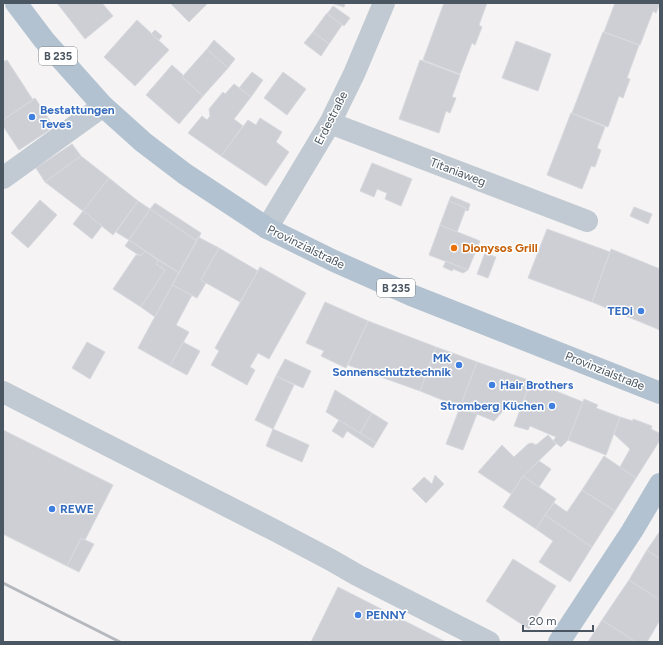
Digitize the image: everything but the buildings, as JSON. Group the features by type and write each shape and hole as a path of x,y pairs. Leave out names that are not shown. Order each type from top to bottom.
{"main road":[{"name":"Provinzialstraße","path":"16,3 44,40 103,106 143,142 180,170 267,228 334,261 411,295 660,393"},
{"path":"559,642 632,532 660,484"}],"street":[{"name":"Erdestraße","path":"267,228 330,123 354,74 384,3"},
{"path":"3,178 103,106"},
{"name":"Titaniaweg","path":"330,123 586,221"},
{"path":"3,392 489,642"}],"railway":[{"path":"3,583 120,642"}],"place":[{"name":"Bestattungen Teves","path":"32,117"},
{"name":"Dionysos Grill","path":"454,248"},
{"name":"TEDi","path":"641,311"},
{"name":"MK Sonnenschutztechnik","path":"459,365"},
{"name":"Hair Brothers","path":"492,385"},
{"name":"Stromberg Küchen","path":"552,406"},
{"name":"REWE","path":"52,509"},
{"name":"PENNY","path":"358,615"}]}
